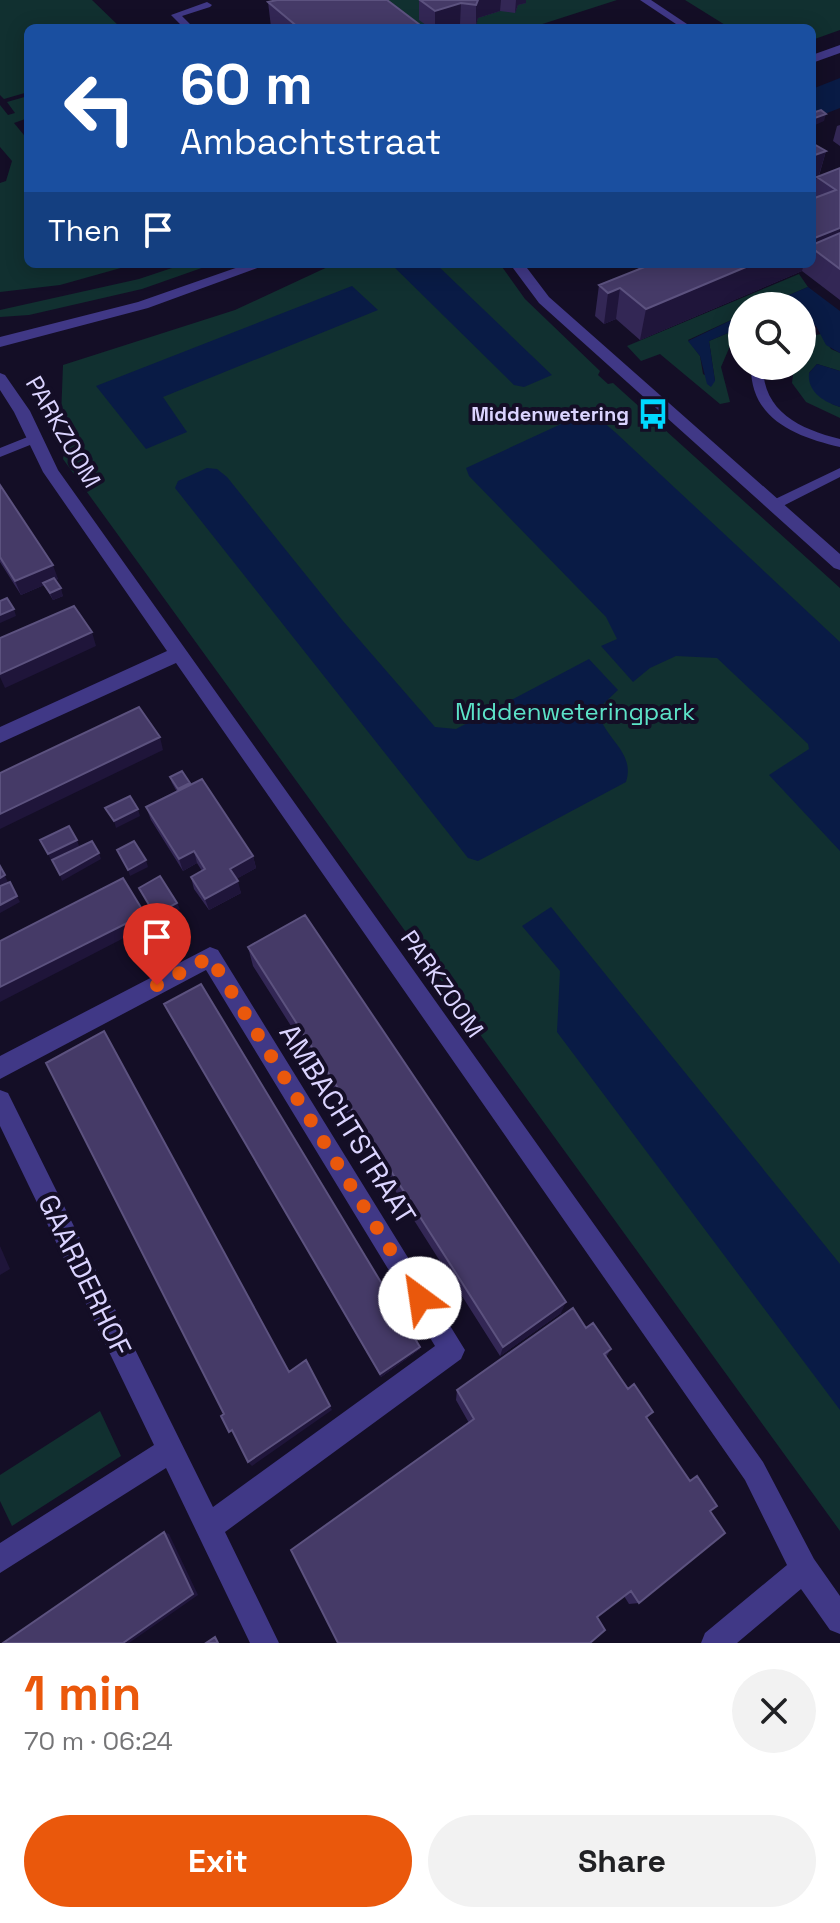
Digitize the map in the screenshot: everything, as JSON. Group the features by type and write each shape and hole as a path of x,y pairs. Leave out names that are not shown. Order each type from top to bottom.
{"street":[{"path":"816,58 840,49"},
{"path":"0,342 143,305 249,268"},
{"path":"520,268 544,300 840,564"},
{"name":"PARKZOOM","path":"0,378 51,472 754,1471 804,1569 840,1620"},
{"path":"0,735 179,654"},
{"name":"AMBACHTSTRAAT","path":"0,1068 210,957 452,1350 210,1526"},
{"name":"GAARDERHOF","path":"0,1101 265,1643"},
{"path":"0,1559 170,1450"},
{"path":"715,1643 804,1569"}],"lane":[{"path":"645,0 682,24"},
{"path":"185,24 176,15 207,5"},
{"path":"758,380 758,387 778,416 804,432 840,443"},
{"path":"0,453 35,438"},
{"path":"774,505 840,472"}],"green space":[{"path":"0,0 92,0 117,24 24,24 24,93 4,99 0,95"},
{"path":"378,0 617,0 542,24 403,24"},
{"path":"685,0 840,0 840,30 816,39 816,24 724,24"},
{"path":"24,97 24,119 14,123 24,135 24,268 121,268 60,285 0,292 0,183 6,181 12,161 0,147 0,105 8,115 15,113 7,102"},
{"path":"172,268 202,268 142,289 29,315 0,317 0,310 139,279"},
{"name":"Middenweteringpark","path":"325,268 503,268 525,299 600,371 598,375 608,384 613,383 840,588 840,1531 63,459 68,428 61,417 63,365 235,310"},
{"path":"799,274 808,287 796,292 756,292"},
{"path":"728,304 728,321 688,340 700,356 703,374 715,381 709,341 728,333 728,351 721,367 730,402 720,404 660,354 641,361 627,346"},
{"path":"821,334 831,349 840,353 840,371 816,365 816,335"},
{"path":"792,380 814,380 832,404 840,407 840,418 806,402"},
{"path":"100,1411 121,1456 12,1526 0,1501 0,1475"}],"water":[{"path":"840,78 840,108 816,117 816,87"},
{"path":"395,268 440,268 552,375 524,387 514,385"},
{"path":"352,286 378,310 163,397 187,432 146,449 96,386"},
{"path":"808,287 815,292 796,292"},
{"path":"816,293 840,311 840,353 826,345 816,326"},
{"path":"728,322 728,333 709,341 715,381 711,387 707,384 700,356 688,341"},
{"path":"816,365 840,371 840,407 823,399 811,386 809,380 816,380"},
{"path":"585,413 596,416 615,432 840,642 840,851 769,775 809,749 808,744 717,658 676,656 650,668 633,682 601,646 617,639 606,617 469,476 466,468"},
{"path":"207,468 217,469 227,477 343,621 435,727 456,729 589,659 618,690 598,709 605,729 623,753 628,771 626,782 478,861 468,858 175,488 178,481"},
{"path":"551,907 840,1264 840,1410 557,1032 560,971 522,926"}],"building":[{"path":"387,0 419,24 294,24 268,2"},
{"path":"420,0 478,0 476,5 461,3 435,11"},
{"path":"821,110 826,114 816,118 816,112"},
{"path":"816,145 826,151 816,155"},
{"path":"840,168 840,228 816,237 816,198 836,190 817,177"},
{"path":"840,233 840,269 816,251 816,243"},
{"path":"642,268 743,268 646,309 620,288 608,293 599,285"},
{"path":"0,485 53,565 15,581 0,557"},
{"path":"54,578 61,588 50,593 43,583"},
{"path":"7,598 14,609 0,615 0,601"},
{"path":"74,606 92,632 0,674 0,638"},
{"path":"139,707 160,737 0,814 0,773"},
{"path":"182,771 190,783 178,789 170,777"},
{"path":"202,779 253,856 230,869 238,881 205,899 191,877 205,869 194,851 179,859 146,807"},
{"path":"130,796 138,809 114,821 105,808"},
{"path":"69,826 77,840 48,854 40,840"},
{"path":"92,841 99,853 60,875 52,860"},
{"path":"134,841 146,860 128,870 117,850"},
{"path":"160,876 177,903 155,915 139,888"},
{"path":"123,878 145,914 0,987 0,941"},
{"path":"10,882 17,896 0,905 0,886"},
{"path":"305,915 566,1302 503,1347 248,947"},
{"path":"201,984 420,1347 380,1374 164,1004"},
{"path":"104,1031 289,1372 306,1360 330,1406 248,1462 232,1430 229,1432 221,1416 224,1414 46,1063"},
{"path":"573,1308 586,1328 593,1323 611,1349 604,1354 628,1389 634,1384 653,1412 646,1417 690,1481 697,1476 717,1506 710,1511 725,1533 639,1603 631,1591 597,1617 605,1630 590,1643 338,1643 291,1550 474,1419 457,1390"},
{"path":"164,1532 193,1594 123,1643 3,1643"}],"place":[{"name":"Middenwetering","path":"653,414"}],"route":[{"path":"157,985 210,957 420,1298"}]}
